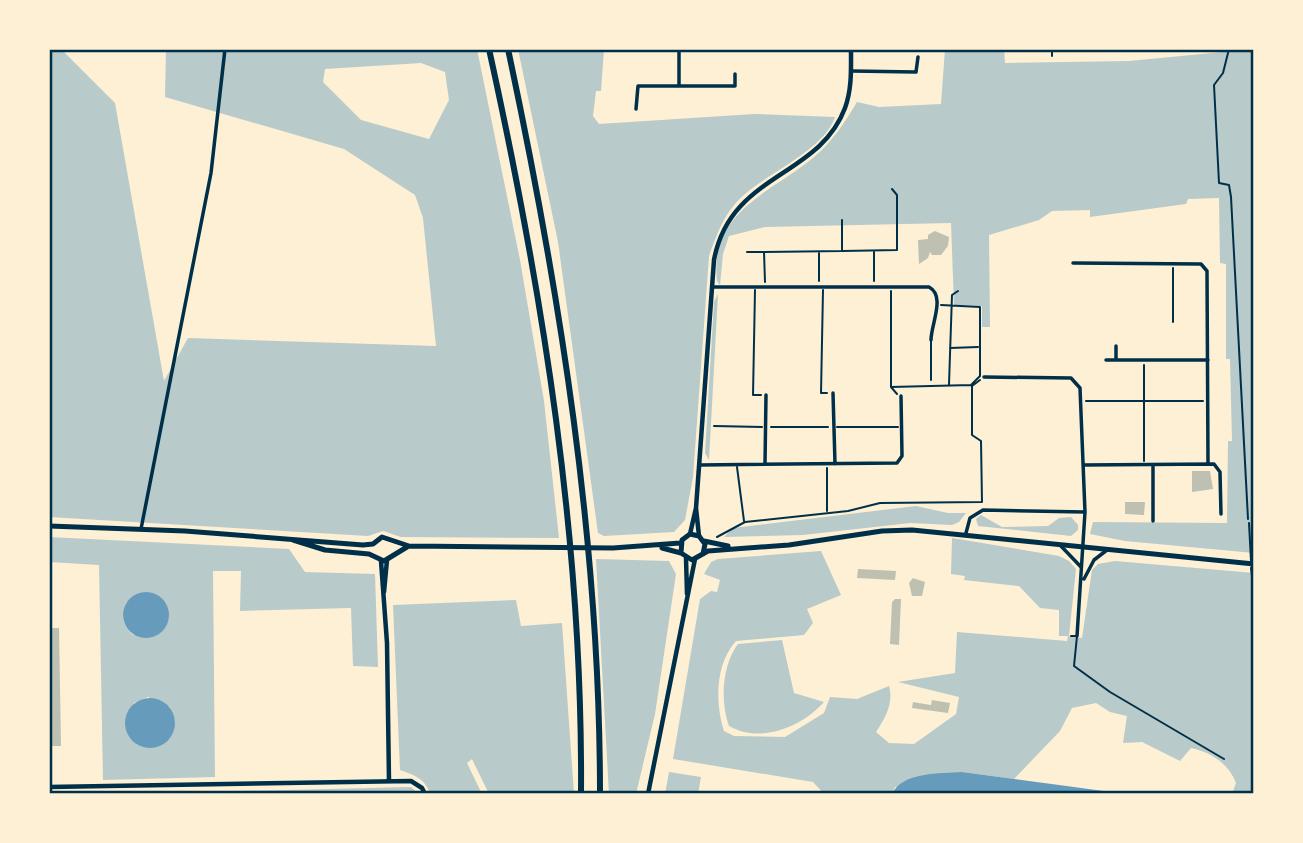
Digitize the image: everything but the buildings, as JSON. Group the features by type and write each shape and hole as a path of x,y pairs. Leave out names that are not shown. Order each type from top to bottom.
{"highway":[{"path":"489,49 525,212 572,558 580,704 581,794"},
{"path":"508,49 539,196 559,314 588,559 600,794"}],"main road":[{"path":"49,526 373,544 382,537 394,544 409,546 655,547 680,543 690,534 735,547"},
{"path":"655,547 695,559 703,554 735,547 789,545 882,531 966,533 1252,564"},
{"path":"287,538 313,548 373,555 384,560 409,546"},
{"path":"702,538 703,554"},
{"path":"680,543 684,555"},
{"path":"373,544 373,555"},
{"path":"394,544 395,552"}],"street":[{"path":"141,530 211,173 225,49"},
{"path":"679,49 679,85"},
{"path":"690,534 696,508 712,287 718,241 732,213 746,199 809,154 830,135 844,110 851,71 851,49"},
{"path":"851,71 916,72 918,57"},
{"path":"636,109 638,86 734,86 735,74"},
{"path":"1073,263 1201,264 1207,271 1208,463"},
{"path":"712,287 932,288 936,292 937,305 931,340"},
{"path":"1116,346 1116,360"},
{"path":"1106,360 1208,360"},
{"path":"984,377 1071,378 1079,385 1085,512 1077,636"},
{"path":"834,393 835,464"},
{"path":"765,464 766,395"},
{"path":"700,465 897,463 902,456 901,396"},
{"path":"1083,465 1208,463 1220,471 1221,514"},
{"path":"1153,465 1153,521"},
{"path":"696,508 702,538"},
{"path":"966,533 970,518 983,510 1085,512"},
{"path":"1060,545 1083,569"},
{"path":"1082,584 1094,560 1109,548"},
{"path":"684,555 688,595"},
{"path":"648,794 695,559"},
{"path":"384,560 389,781"},
{"path":"49,787 389,781 416,783 425,794"}],"lane":[{"path":"931,340 931,380"},
{"path":"1249,523 1252,564"},
{"path":"1070,636 1077,636 1074,666 1120,699 1224,759"}],"path":[{"path":"1052,49 1052,56"},
{"path":"1229,49 1223,73 1214,85 1219,183 1230,185 1249,523"},
{"path":"747,252 897,250 897,195 892,189"},
{"path":"842,220 842,251"},
{"path":"819,251 821,393 834,393"},
{"path":"874,251 874,286"},
{"path":"764,252 765,287"},
{"path":"1173,264 1173,322"},
{"path":"891,286 891,387 893,393 901,396"},
{"path":"755,287 753,395 766,395"},
{"path":"949,386 952,295 958,291"},
{"path":"891,387 971,385 980,376 980,307 937,305"},
{"path":"950,348 979,347"},
{"path":"1144,360 1144,464"},
{"path":"983,510 981,441 972,435 972,386 984,377"},
{"path":"1080,401 1208,401"},
{"path":"714,426 902,427"},
{"path":"827,464 827,512"},
{"path":"737,465 745,522"},
{"path":"717,537 745,522 848,511 880,503 982,502"},
{"path":"1252,564 1254,592"}],"shaded area":[{"path":"49,49 61,49 115,103 164,381 188,338 436,346 423,218 415,195 344,149 165,97 166,49 477,49 520,260 544,401 559,538 401,537 383,531 368,536 49,517","holes":["421,63 445,72 449,100 429,139 361,120 323,82 325,69"]},
{"path":"518,49 604,49 601,91 596,91 593,116 599,124 754,114 835,117 820,140 737,201 715,239 709,256 693,477 685,520 674,532 604,536 598,533 558,242"},
{"path":"945,49 1004,49 1005,63 1129,61 1254,49 1254,522 1249,523 1254,523 1254,553 1125,541 1090,534 1093,522 1227,523 1228,441 1232,441 1230,359 1226,359 1226,264 1220,263 1219,198 1188,199 1186,204 1090,217 1090,210 1052,211 1039,220 989,235 990,327 982,327 982,306 954,305 951,223 765,227 729,236 723,254 720,285 717,281 717,257 723,237 733,220 746,206 821,151 857,102 879,107 941,104"},
{"path":"718,294 709,460 705,453 714,302"},
{"path":"916,506 948,513 966,513 959,522 952,525 910,523 803,535 724,537 733,528"},
{"path":"981,515 1002,527 1048,526 1059,518 1071,517 1078,525 1078,530 1071,536 978,526 976,519"},
{"path":"49,537 289,549 305,572 375,574 378,667 353,666 351,608 240,611 241,571 213,571 215,777 103,780 99,565 49,562","holes":["154,594 166,604 168,619 133,635 123,619 127,602","148,697 170,707 175,721 151,748 136,744 134,703"]},
{"path":"952,538 1059,556 1069,561 1076,569 1069,636 1082,638 1092,570 1098,564 1115,561 1254,573 1254,794 1232,794 1236,783 1233,776 1224,765 1205,752 1191,748 1180,761 1142,742 1123,743 1127,716 1110,712 1096,703 1072,708 1060,731 1014,779 962,772 895,787 892,794 824,794 813,782 673,759 700,599 711,591 717,592 720,580 704,574 711,562 718,559 821,551 841,595 807,609 813,623 804,635 736,641 729,650 721,672 718,696 724,731 734,736 785,737 824,713 830,697 857,699 889,686 889,704 876,732 889,743 914,744 956,714 959,697 898,682 955,673 957,632 1067,641 1068,636 1059,636 1059,610 1040,608 1019,586 964,580 965,576 951,574"},
{"path":"596,559 669,561 676,574 655,714 636,794 609,794"},
{"path":"516,600 521,626 562,623 574,794 489,794 472,759 467,763 482,794 430,794 422,781 400,770 393,605"},
{"path":"782,640 794,693 824,702 804,719 780,730 754,733 729,726 724,706 724,684 729,662 738,644"},
{"path":"669,772 701,777 698,794 665,794"},
{"path":"411,787 419,794 110,794"}],"water":[{"path":"146,592 162,599 169,615 162,631 146,638 130,631 123,615 130,599"},
{"path":"150,698 168,705 175,723 168,741 150,748 132,741 125,723 132,705"},
{"path":"962,772 1126,794 892,794 897,787 913,777"}]}
